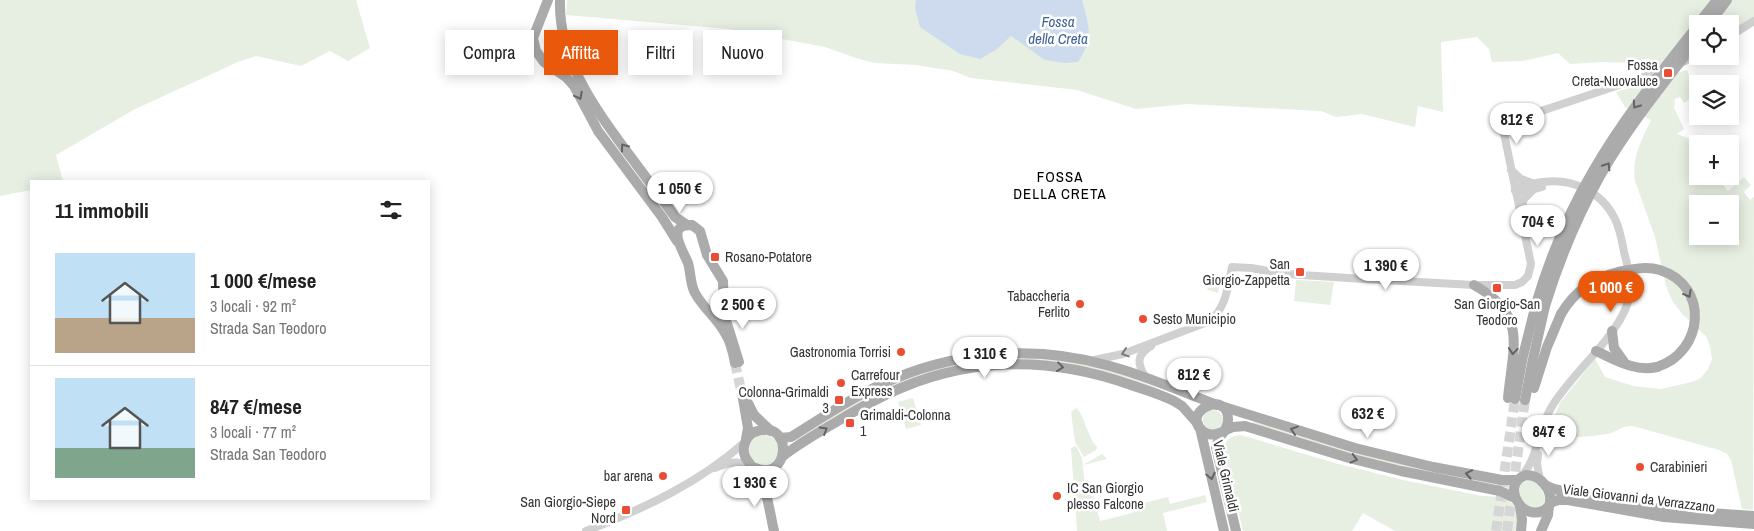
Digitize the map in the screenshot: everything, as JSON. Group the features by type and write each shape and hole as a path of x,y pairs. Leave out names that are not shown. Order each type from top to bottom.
{"main road":[{"path":"548,0 533,38 536,51 544,62 566,77 574,86 595,126 662,217 677,241 688,264 695,293 725,332 737,362 724,314 723,282 704,250 700,232 695,226 687,225 675,217 598,112 571,62 562,32 560,0"},
{"path":"1705,15 1717,0"},
{"path":"1715,15 1726,0"},
{"path":"1541,305 1553,251 1593,170 1639,102 1689,36"},
{"path":"1520,400 1523,356 1541,305 1553,280 1572,230 1601,175 1646,107 1689,50"},
{"path":"677,241 677,234 687,225"},
{"path":"1520,400 1541,364 1561,314 1569,302 1592,282 1605,276 1645,268 1667,273 1680,282 1689,294 1694,308 1695,323 1692,338 1684,350 1672,360 1657,368 1642,369 1626,365 1596,351"},
{"path":"1474,285 1497,299 1509,315 1513,325 1513,347 1520,400"},
{"path":"706,307 717,307 723,300"},
{"path":"1612,330 1614,348 1626,365"},
{"path":"780,438 791,437 878,386 916,370 985,355 1010,353 1056,355 1089,360 1308,435 1396,458 1502,480 1530,475 1542,482 1549,493 1548,515 1541,531"},
{"name":"Viale Grimaldi","path":"783,456 864,406 920,381 965,369 1012,364 1055,366 1108,376 1174,401 1182,406 1199,426 1224,531"},
{"path":"756,470 775,466 783,456 784,446 780,438 754,415 745,398 748,428 744,456 756,470 774,531"},
{"path":"1236,531 1217,454 1217,440 1223,432 1228,425 1228,418 1226,411 1219,406 1208,405 1198,414 1199,426 1208,434 1218,434 1223,432 1233,427 1245,426 1349,458 1401,471 1500,491 1518,502 1529,512 1536,513 1545,510 1550,504"},
{"path":"745,441 756,431 771,431"},
{"path":"1519,478 1513,491 1518,502 1522,520 1521,531"},
{"name":"Viale Giovanni da Verrazzano","path":"1542,482 1554,489 1665,510 1754,516"},
{"name":"Viale Giovanni da Verrazzano","path":"1550,504 1558,500 1568,500 1664,517 1754,524"}],"street":[{"path":"1739,30 1754,21"},
{"path":"1089,360 1123,354 1204,324 1213,318 1222,306 1232,267 1286,274 1474,285 1515,285 1522,282 1528,276 1531,264 1514,190 1502,124 1631,82 1689,60"},
{"path":"1510,170 1521,179 1536,186"},
{"path":"1514,190 1524,192 1536,186 1569,184 1584,188 1595,194 1611,212 1619,228 1630,278 1628,302 1623,314 1596,351 1556,399 1540,434 1530,466 1519,478"},
{"path":"1520,215 1524,200 1536,186"},
{"path":"1146,378 1139,365 1139,359 1144,350 1159,342"},
{"path":"1540,434 1537,464 1542,482"},
{"path":"704,473 745,441"},
{"path":"586,531 643,507 704,473 733,462 744,462 756,470"}],"shaded area":[{"path":"0,0 356,0 370,48 348,61 330,51 301,66 256,56 238,62 135,109 56,155 63,180 30,180 30,190 0,196"},
{"path":"567,0 1754,0 1754,17 1739,26 1739,15 1689,15 1689,55 1653,70 1649,58 1634,63 1570,64 1558,53 1523,61 1492,62 1489,49 1477,37 1441,42 1443,112 1418,106 1415,127 1362,114 1336,117 1321,111 1187,104 1136,109 1077,90 971,78 953,71 916,65 875,63 825,47 782,39 782,30 733,30 566,15"},
{"path":"1687,70 1689,75 1689,100 1684,103 1680,97 1675,99 1674,108 1684,129 1677,134 1689,138 1689,185 1723,185 1728,191 1735,185 1739,185 1739,181 1744,177 1751,185 1744,192 1750,200 1754,197 1753,510 1742,509 1731,460 1727,454 1719,450 1633,426 1607,434 1592,436 1569,437 1547,435 1560,403 1595,359 1605,377 1633,386 1661,389 1701,378 1708,369 1712,359 1706,336 1683,315 1673,302 1666,286 1655,237 1635,181 1636,157 1651,120 1625,107 1616,92"},
{"path":"1215,276 1218,277 1220,283 1218,293 1208,290 1204,280"},
{"path":"1296,280 1334,282 1330,305 1294,301"},
{"path":"1014,357 1064,360 1122,373 1161,390 1086,368 954,368 798,441 795,440 871,395 910,377 953,364"},
{"path":"913,398 921,425 906,429 898,402"},
{"path":"1076,408 1079,410 1097,447 1096,450 1084,457 1075,442 1071,412"},
{"path":"1209,410 1217,410 1223,416 1223,424 1217,430 1209,430 1203,424 1203,416"},
{"path":"1253,422 1510,484 1510,490 1350,455 1253,424"},
{"path":"764,435 775,439 779,450 775,461 764,465 753,461 749,450 753,439"},
{"path":"1241,435 1335,463 1403,480 1482,496 1503,497 1511,502 1516,510 1518,531 1395,531 1363,513 1352,531 1243,531 1224,452 1228,439"},
{"path":"1076,446 1082,458 1085,490 1088,490 1089,493 1092,492 1100,521 1133,513 1132,506 1168,497 1170,504 1205,495 1207,502 1163,513 1167,531 1077,531 1071,448"},
{"path":"1102,454 1107,459 1083,465"},
{"path":"1527,479 1538,485 1544,494 1545,502 1535,510 1518,495 1519,484"}],"water":[{"name":"Fossa della Creta","path":"916,0 1082,0 1087,17 1088,38 1078,62 1065,63 1045,60 1011,36 997,49 980,59 960,54 920,27 915,8"}],"tunnel":[{"path":"735,363 743,399"},
{"path":"1496,531 1515,399"},
{"path":"1507,531 1525,400"}],"place":[{"name":"Fossa Creta-Nuovaluce","path":"1668,73"},
{"name":"Rosano-Potatore","path":"715,257"},
{"name":"San Giorgio-Zappetta","path":"1300,272"},
{"name":"San Giorgio-San Teodoro","path":"1497,288"},
{"name":"Tabaccheria Ferlito","path":"1080,304"},
{"name":"Sesto Municipio","path":"1143,319"},
{"name":"Gastronomia Torrisi","path":"901,352"},
{"name":"Carrefour Express","path":"841,383"},
{"name":"Colonna-Grimaldi 3","path":"839,400"},
{"name":"Grimaldi-Colonna 1","path":"850,423"},
{"name":"Carabinieri","path":"1640,467"},
{"name":"bar arena","path":"663,476"},
{"name":"IC San Giorgio plesso Falcone","path":"1057,496"},
{"name":"San Giorgio-Siepe Nord","path":"626,510"}],"district":[{"name":"FOSSA DELLA CRETA","path":"1060,186"}]}
